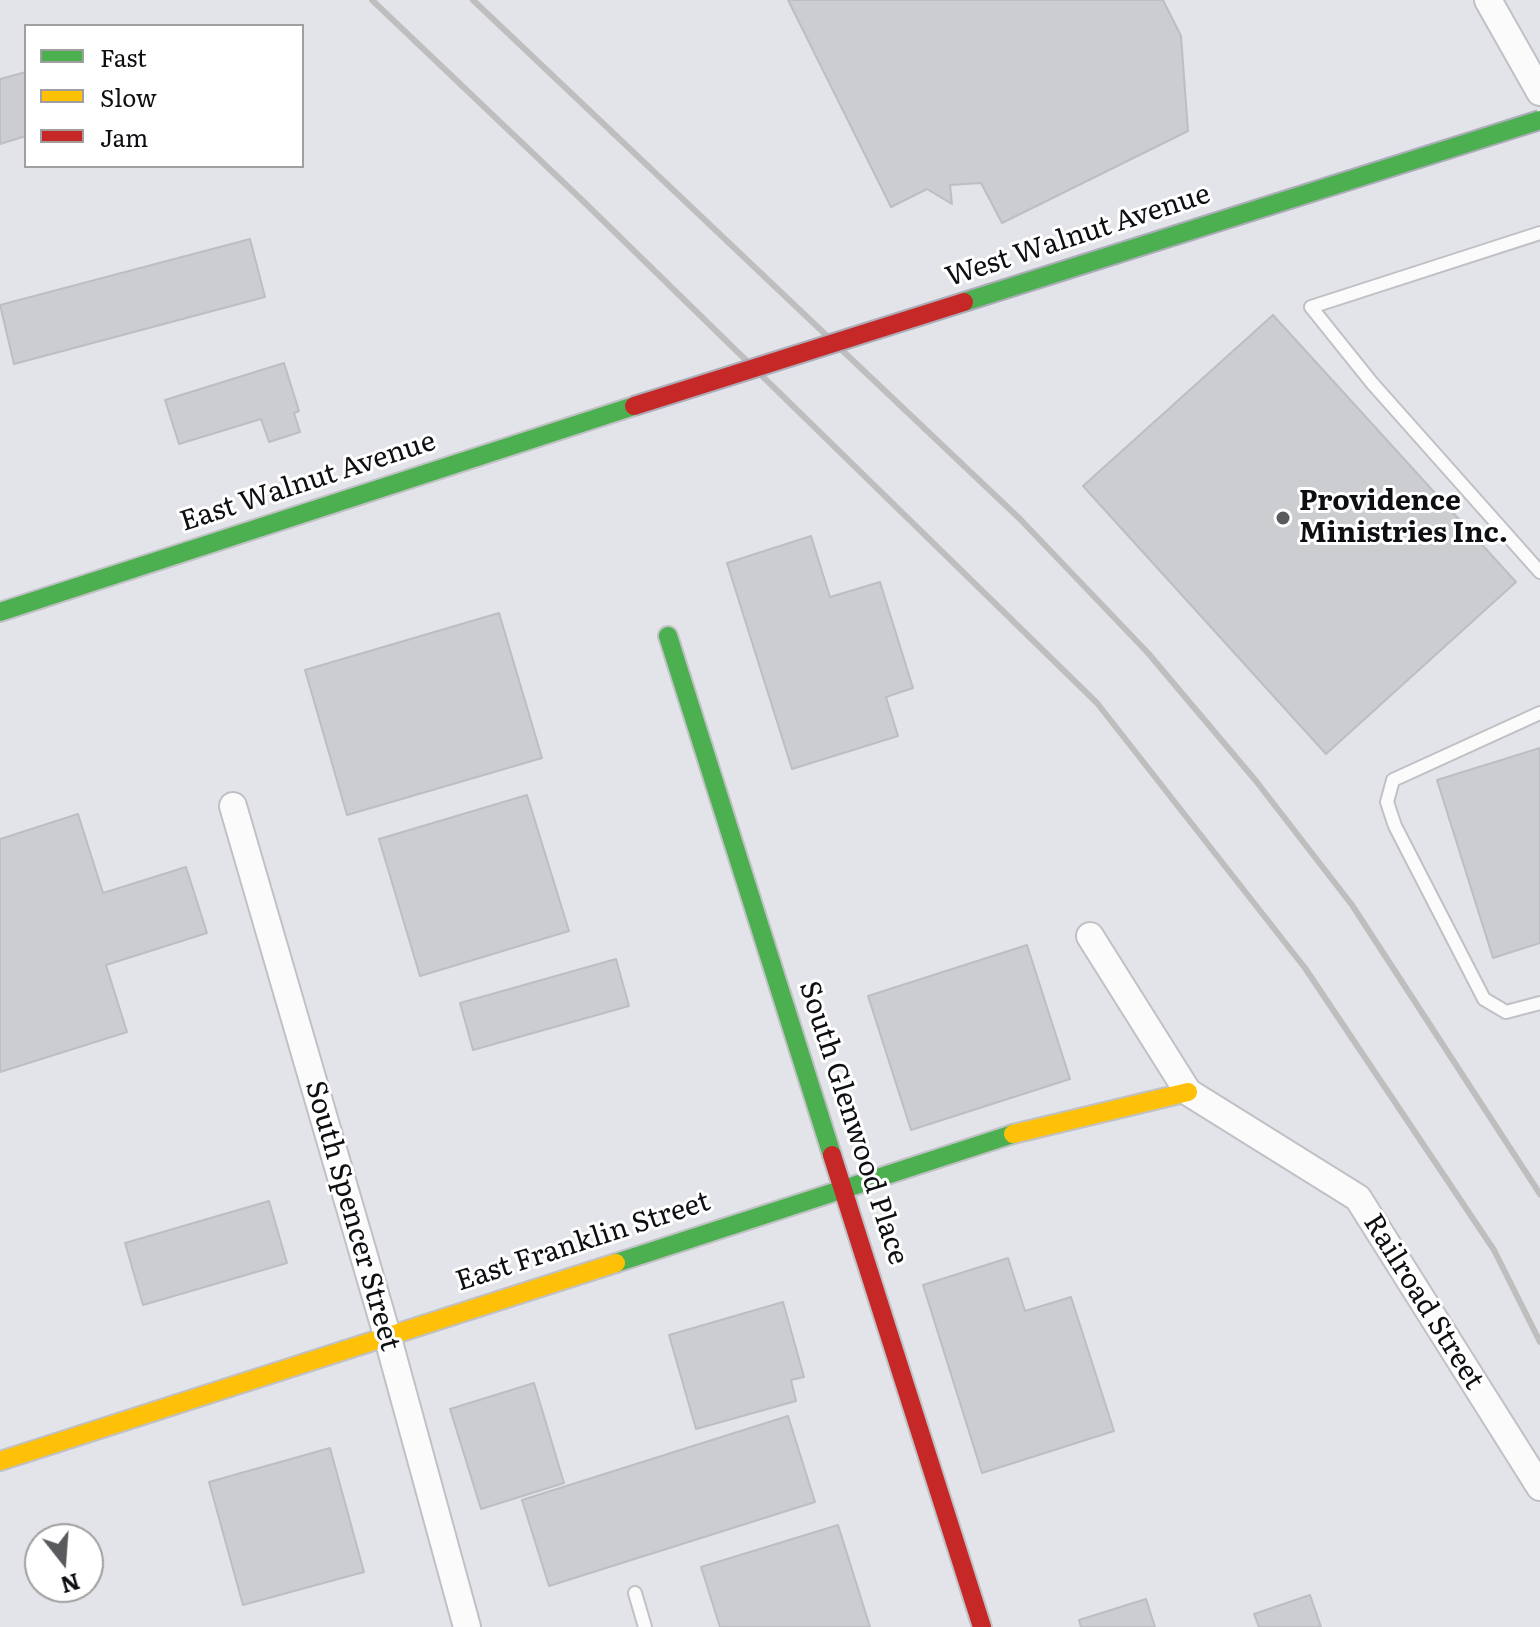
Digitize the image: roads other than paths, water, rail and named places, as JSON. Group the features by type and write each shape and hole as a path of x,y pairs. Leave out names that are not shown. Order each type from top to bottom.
{"street":[{"path":"1488,0 1540,92"},
{"name":"West Walnut Avenue","path":"634,406 1540,120"},
{"name":"East Walnut Avenue","path":"0,612 634,406"},
{"name":"South Glenwood Place","path":"668,636 982,1627"},
{"name":"South Spencer Street","path":"233,806 387,1335 467,1627"},
{"name":"Railroad Street","path":"1090,936 1188,1092 1358,1198 1540,1487"},
{"name":"East Franklin Street","path":"0,1461 1021,1132 1188,1092"}],"lane":[{"path":"1540,233 1311,307 1372,383 1540,572"},
{"path":"1540,713 1393,780 1387,802 1395,826 1484,999 1506,1012 1540,1003"},
{"path":"635,1593 645,1627"}],"railway":[{"path":"372,0 583,201 1097,703 1305,968 1494,1250 1540,1342"},
{"path":"473,0 1020,519 1148,653 1256,781 1352,905 1540,1194"}],"place":[{"name":"Providence Ministries Inc.","path":"1283,518"}]}
